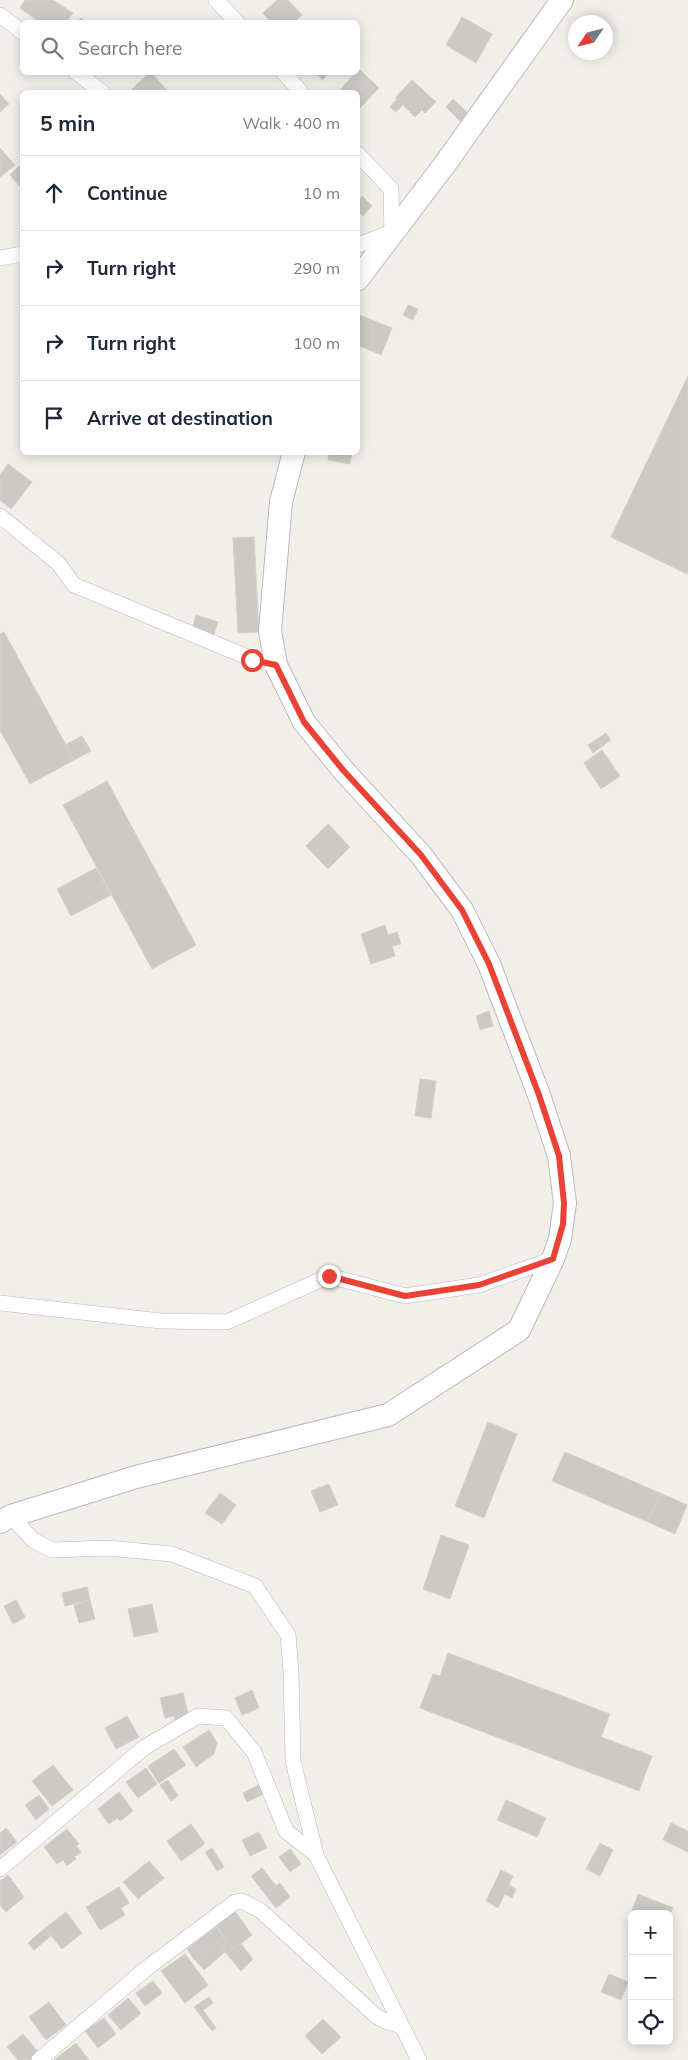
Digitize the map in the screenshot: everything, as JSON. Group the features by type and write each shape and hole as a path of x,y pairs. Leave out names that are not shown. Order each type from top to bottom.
{"street":[{"path":"216,0 235,20"},
{"path":"360,276 445,164 562,0"},
{"path":"0,15 20,30"},
{"path":"80,75 99,90"},
{"path":"286,75 299,90"},
{"path":"360,156 391,189 392,232"},
{"path":"360,244 392,232"},
{"path":"0,258 20,254"},
{"path":"5,1519 136,1477 388,1414 519,1330 553,1259 560,1239 564,1210 564,1182 559,1156 539,1095 489,964 462,910 421,855 343,770 304,722 276,665 270,631 282,502 293,455"},
{"path":"0,516 59,564 74,585 252,660 276,665"},
{"path":"0,1303 160,1321 227,1322 329,1276 405,1296 479,1285 553,1259"},
{"path":"5,1519 33,1540 52,1550 108,1548 172,1554 255,1586 288,1635 292,1672 293,1761 316,1855 420,2060"},
{"path":"0,1869 145,1747 198,1716 226,1718 254,1752 286,1831 316,1855"},
{"path":"39,2060 147,1968 235,1902 242,1901 261,1911 376,2016 402,2026"}],"building":[{"path":"25,0 53,0 73,13 68,20 37,20 20,8"},
{"path":"277,0 288,0 302,15 296,20 269,20 263,13"},
{"path":"462,17 492,34 476,63 446,45"},
{"path":"360,70 379,88 360,108 360,90 340,90 354,75 360,75"},
{"path":"147,75 153,75 167,90 131,90"},
{"path":"318,75 328,75 322,80"},
{"path":"412,80 436,102 425,113 422,110 415,117 403,105 396,112 390,107 397,99 395,98"},
{"path":"0,94 9,104 0,112"},
{"path":"453,99 469,114 461,122 446,107"},
{"path":"0,148 15,165 0,177"},
{"path":"20,165 20,187 10,175"},
{"path":"362,196 372,206 363,216 360,213 360,198"},
{"path":"408,305 418,309 413,320 403,315"},
{"path":"360,315 364,317 360,328"},
{"path":"364,317 392,328 381,355 360,346 360,328"},
{"path":"688,376 688,572 687,574 611,537"},
{"path":"329,455 352,455 350,464 328,460"},
{"path":"8,464 32,482 11,509 0,500 0,475"},
{"path":"254,537 259,632 238,633 233,538"},
{"path":"196,615 218,622 214,634 193,627"},
{"path":"4,632 74,760 30,784 0,730 0,634"},
{"path":"606,733 611,740 593,753 588,745"},
{"path":"82,736 91,751 74,760 65,745"},
{"path":"602,750 620,776 601,789 584,763"},
{"path":"107,781 196,945 152,969 63,805"},
{"path":"328,824 350,847 328,869 306,846"},
{"path":"96,868 111,895 71,916 57,889"},
{"path":"385,925 388,935 397,932 401,944 392,946 395,956 371,964 361,934"},
{"path":"489,1011 493,1026 480,1030 476,1016"},
{"path":"420,1079 436,1081 431,1118 415,1116"},
{"path":"488,1422 517,1434 484,1518 455,1506"},
{"path":"565,1452 660,1493 648,1522 552,1481"},
{"path":"329,1484 338,1505 320,1512 311,1491"},
{"path":"220,1493 236,1505 222,1524 205,1513"},
{"path":"660,1493 687,1505 675,1534 648,1522"},
{"path":"441,1535 469,1545 450,1599 423,1589"},
{"path":"87,1587 90,1600 65,1606 62,1593"},
{"path":"16,1600 25,1617 13,1624 4,1606"},
{"path":"90,1600 95,1619 79,1623 74,1605"},
{"path":"152,1604 158,1632 134,1637 128,1609"},
{"path":"448,1653 610,1714 601,1737 652,1756 639,1791 420,1708 433,1674 440,1676"},
{"path":"252,1690 259,1708 242,1715 235,1698"},
{"path":"183,1693 189,1717 175,1720 174,1716 165,1718 160,1698"},
{"path":"127,1716 139,1737 116,1749 105,1728"},
{"path":"209,1730 217,1743 214,1754 196,1767 183,1747"},
{"path":"174,1749 186,1765 159,1783 148,1766"},
{"path":"53,1765 73,1790 52,1806 32,1781"},
{"path":"146,1768 157,1784 138,1798 126,1782"},
{"path":"168,1780 178,1796 171,1801 160,1785"},
{"path":"260,1784 265,1793 247,1802 243,1793"},
{"path":"119,1792 133,1811 120,1821 117,1818 109,1824 98,1809"},
{"path":"39,1795 49,1809 36,1820 25,1805"},
{"path":"506,1800 546,1818 537,1837 497,1820"},
{"path":"671,1823 688,1831 688,1852 663,1840"},
{"path":"191,1824 205,1844 181,1861 167,1841"},
{"path":"6,1828 17,1842 0,1855 0,1833"},
{"path":"67,1829 79,1844 76,1846 81,1852 67,1866 63,1860 57,1864 44,1847"},
{"path":"259,1832 267,1848 250,1856 242,1840"},
{"path":"600,1843 613,1850 600,1876 586,1869"},
{"path":"212,1848 224,1867 217,1871 205,1852"},
{"path":"290,1849 301,1864 290,1872 279,1857"},
{"path":"149,1861 164,1878 138,1899 123,1882"},
{"path":"262,1868 276,1886 265,1894 251,1876"},
{"path":"501,1870 513,1876 498,1908 486,1901"},
{"path":"8,1875 24,1897 6,1912 0,1905 0,1881"},
{"path":"280,1883 290,1897 276,1908 265,1894"},
{"path":"509,1885 516,1889 512,1898 505,1894"},
{"path":"119,1887 129,1903 121,1908 125,1915 100,1930 86,1907"},
{"path":"638,1894 673,1908 672,1910 632,1910"},
{"path":"231,1906 252,1935 234,1949 212,1920"},
{"path":"66,1912 82,1933 62,1949 45,1928"},
{"path":"216,1927 224,1937 194,1959 187,1949"},
{"path":"45,1928 52,1935 34,1950 28,1943"},
{"path":"224,1937 228,1941 221,1947 225,1952 204,1970 194,1959"},
{"path":"228,1941 234,1949 241,1944 253,1959 241,1971 221,1947"},
{"path":"185,1954 208,1985 185,2003 161,1971"},
{"path":"609,1974 628,1982 621,2000 601,1992"},
{"path":"153,1981 162,1993 145,2006 136,1993"},
{"path":"209,1997 213,2003 203,2010 216,2028 212,2031 194,2007"},
{"path":"128,1998 141,2013 121,2030 108,2015"},
{"path":"49,2002 66,2025 46,2040 29,2017"},
{"path":"104,2018 116,2034 98,2048 85,2031"},
{"path":"323,2019 341,2037 322,2054 305,2036"},
{"path":"23,2034 39,2053 31,2060 18,2060 7,2047"},
{"path":"76,2043 89,2060 54,2060"}],"route":[{"path":"252,660 276,665 304,722 343,770 387,815 421,855 462,910 489,964 539,1095 559,1156 564,1182 563,1224 553,1259 479,1285 405,1296 329,1276"}]}
